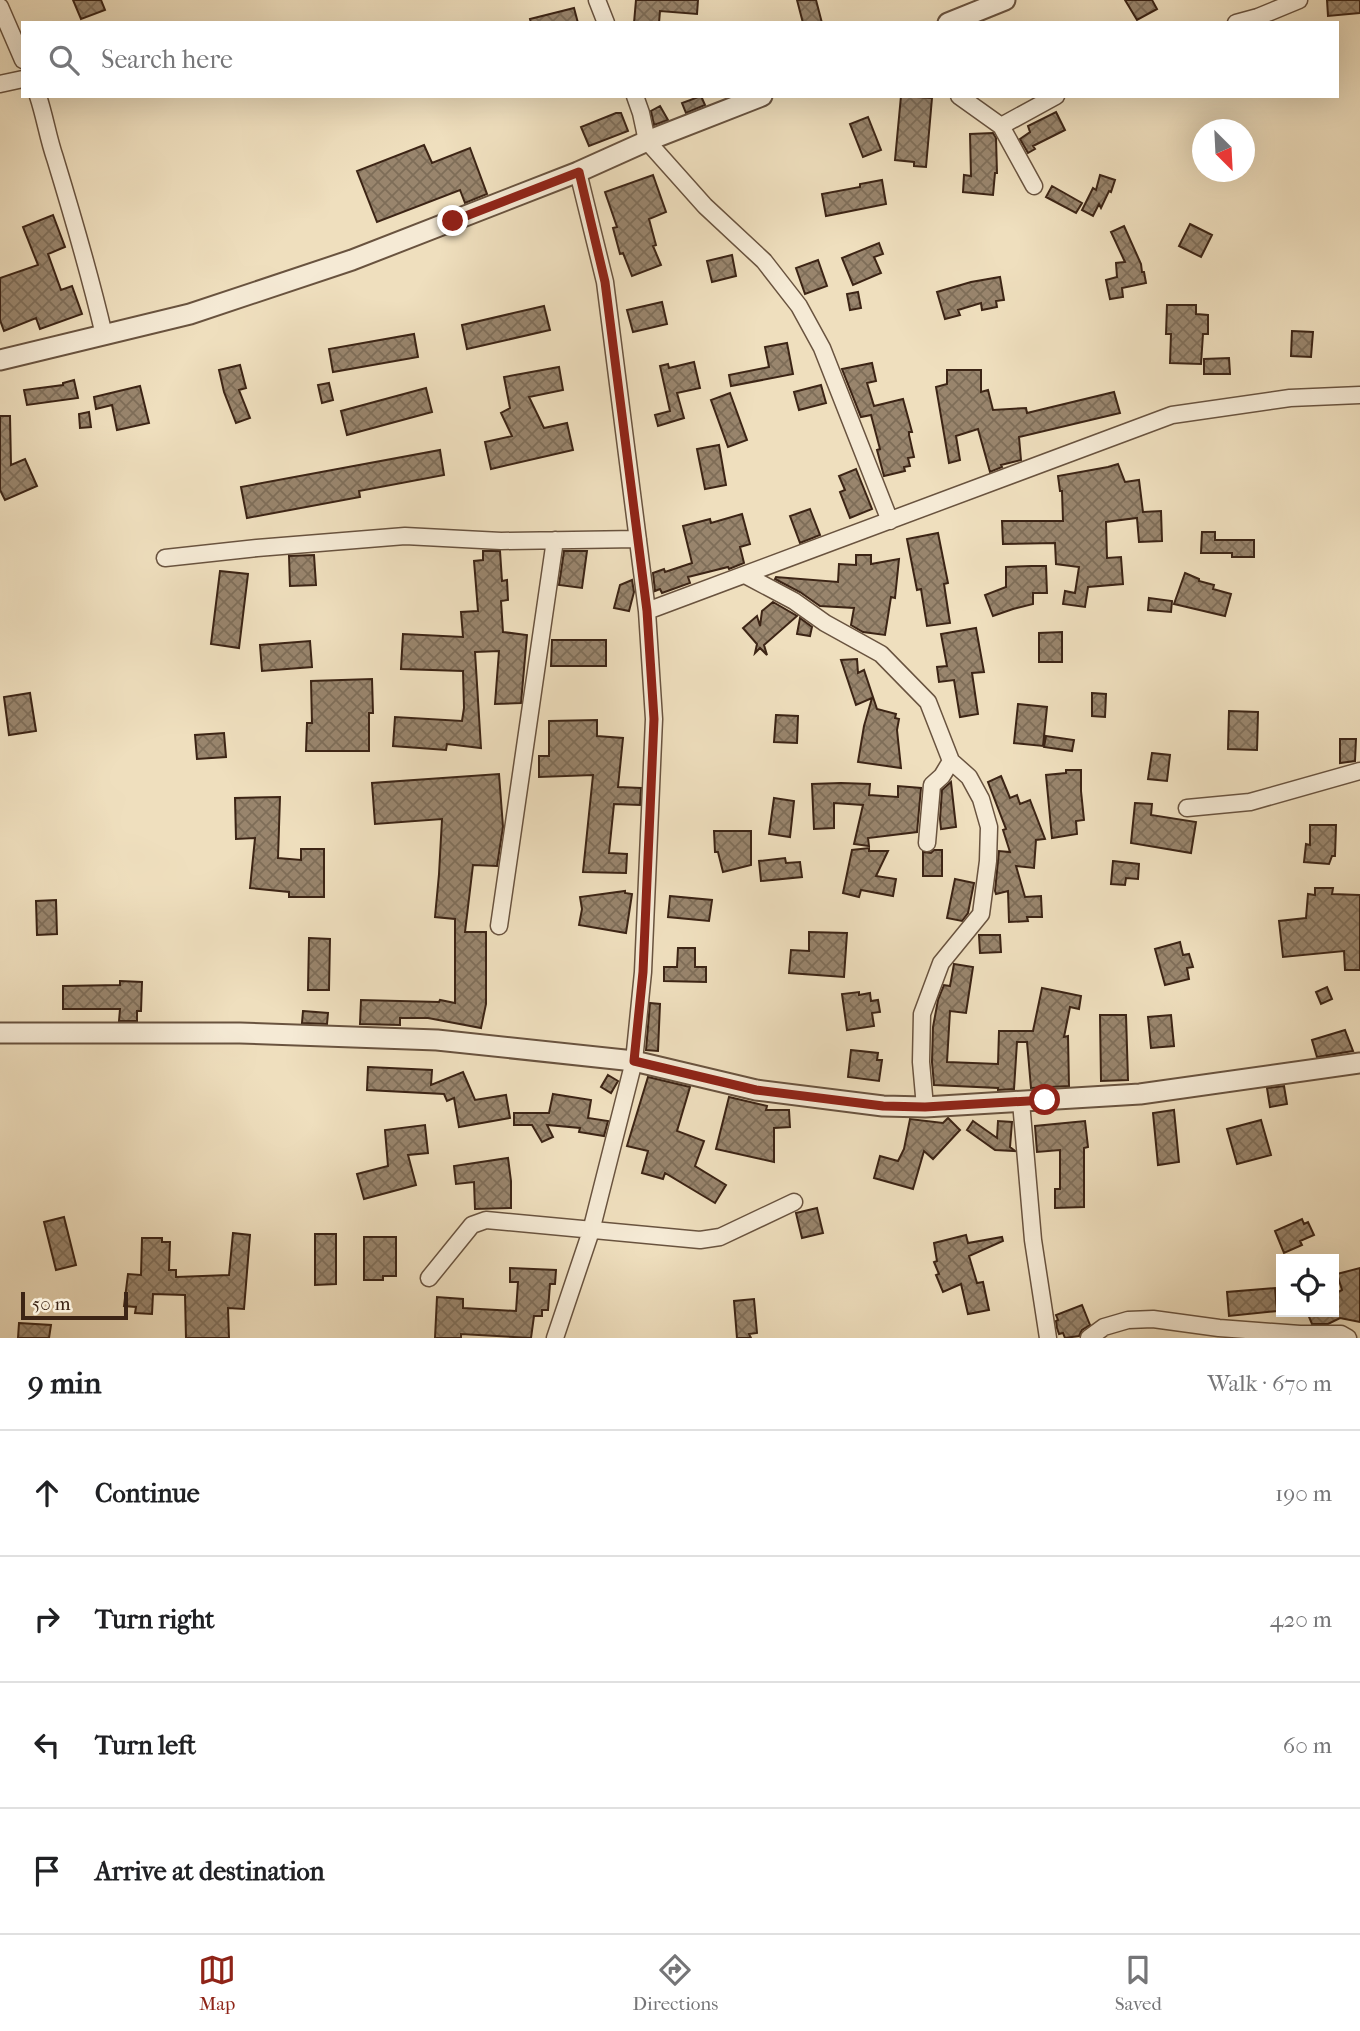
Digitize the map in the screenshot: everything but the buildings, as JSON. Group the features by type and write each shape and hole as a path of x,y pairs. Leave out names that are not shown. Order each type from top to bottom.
{"street":[{"path":"597,0 605,21"},
{"path":"953,21 1005,0"},
{"path":"1243,21 1299,0"},
{"path":"0,7 21,55"},
{"path":"0,84 21,79"},
{"path":"38,98 69,201 104,335"},
{"path":"636,98 647,141 705,206 764,261 799,306 822,348 890,521"},
{"path":"0,360 190,314 352,260 579,172 647,141 757,98"},
{"path":"961,98 1001,126 1034,186"},
{"path":"1001,126 1052,98"},
{"path":"555,1338 591,1231 634,1061 643,972 654,719 647,611 605,282 579,172"},
{"path":"647,611 1172,415 1290,398 1360,395"},
{"path":"165,558 405,536 501,541 638,539"},
{"path":"499,926 555,540"},
{"path":"744,575 794,601 825,623 881,654 928,702 951,761 969,777 981,799 989,827 988,861 981,914 941,963 922,1014 921,1062 925,1107"},
{"path":"928,843 932,785 942,776 951,761"},
{"path":"1186,808 1250,802 1360,771"},
{"path":"0,1033 240,1033 437,1040 634,1061 756,1090 883,1106 925,1107 1140,1094 1360,1063"},
{"path":"1021,1102 1033,1240 1048,1338"},
{"path":"429,1278 472,1225 479,1222 493,1220 700,1240 720,1237 794,1202"},
{"path":"1089,1338 1104,1327 1128,1320 1153,1319 1219,1328 1340,1334 1349,1338"}],"route":[{"path":"453,221 579,172 605,282 647,611 654,719 643,972 634,1061 756,1090 883,1106 925,1107 1045,1100"}]}
